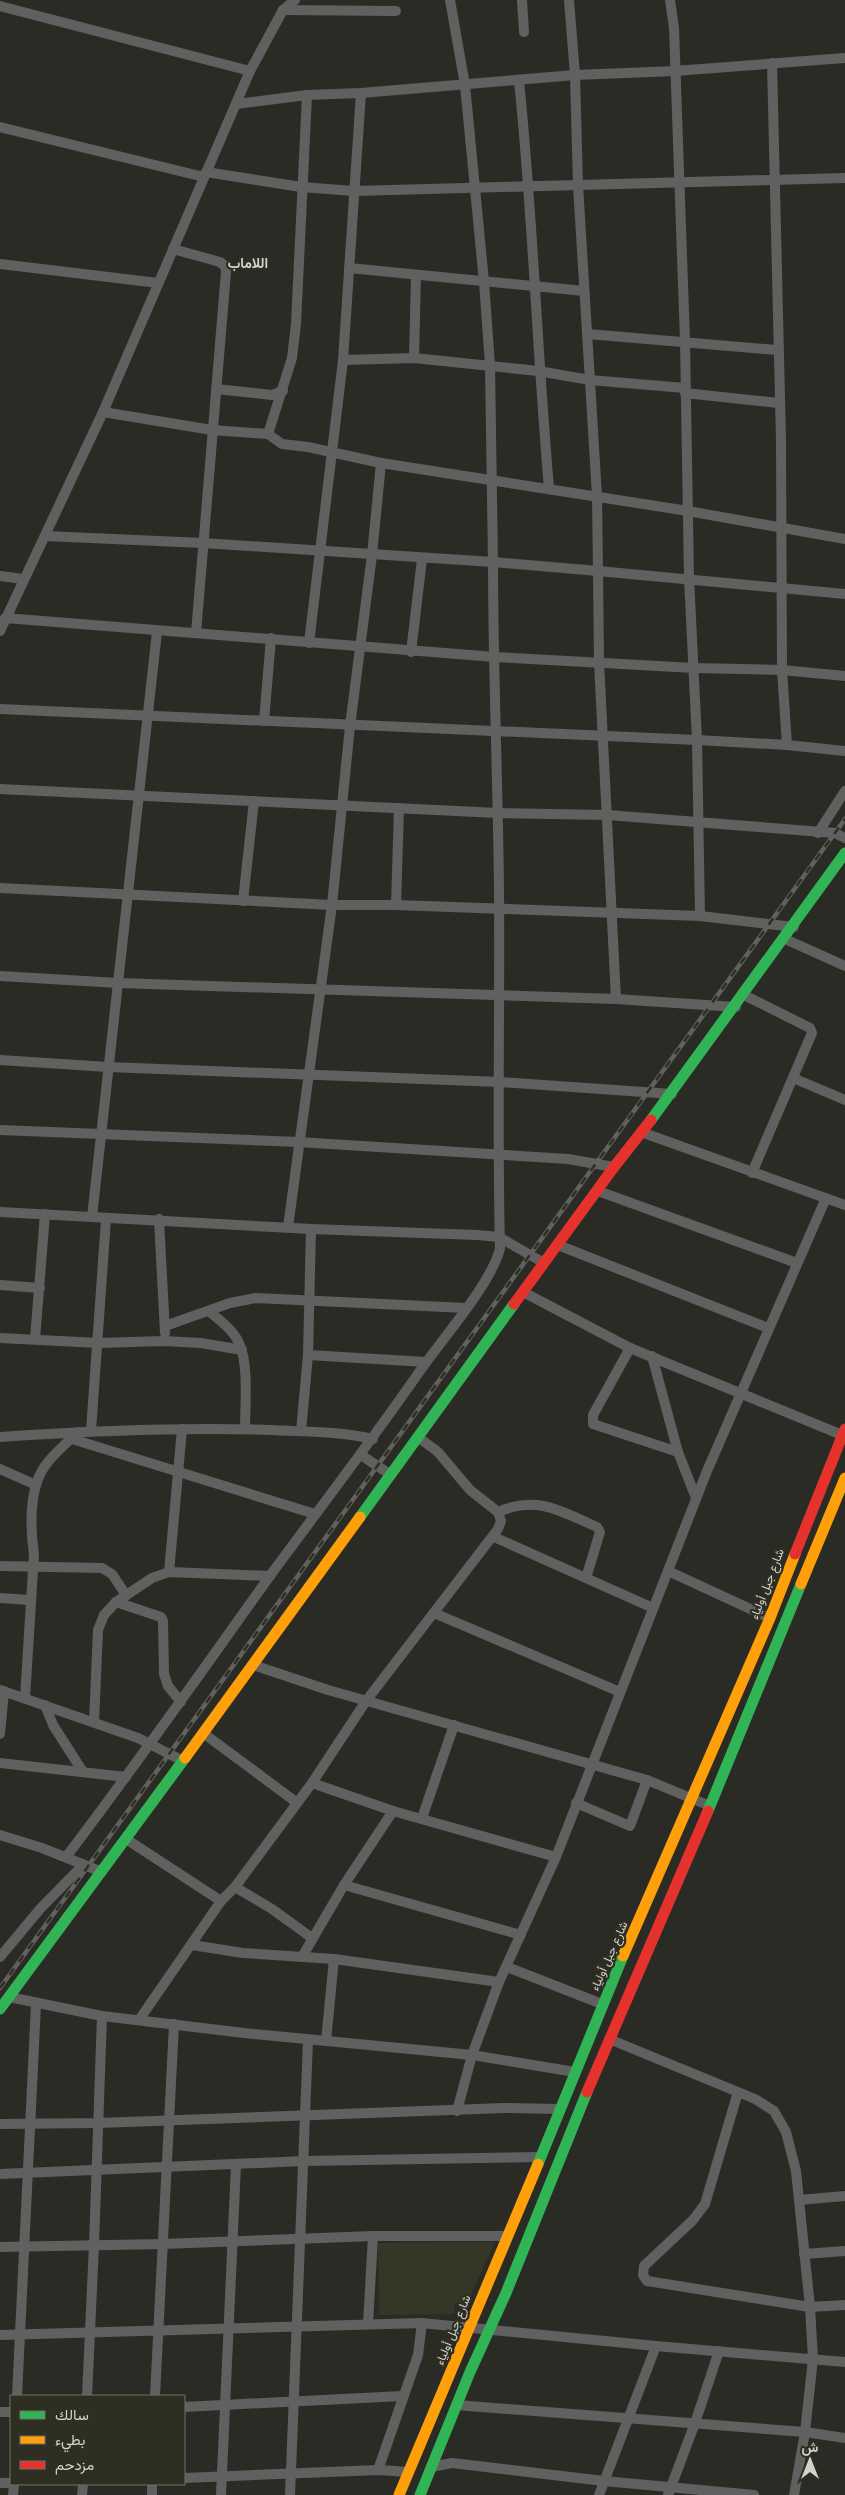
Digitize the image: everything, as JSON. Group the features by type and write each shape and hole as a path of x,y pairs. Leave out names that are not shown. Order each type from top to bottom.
{"main road":[{"path":"0,2009 253,1665 598,1191 614,1166 672,1094 736,1007 845,853"},
{"name":"شارع جبل أولياء","path":"399,2495 541,2158 602,2004 770,1618 844,1432"},
{"path":"420,2495 456,2405 506,2293 609,2039 710,1806 845,1478"}],"street":[{"path":"0,631 102,412 250,71 283,10 295,0"},
{"path":"66,1857 152,1744 270,1576 373,1439 466,1308 496,1260 499,1237 500,1082 497,996 499,909 490,365 466,85 450,0"},
{"path":"522,0 524,32"},
{"path":"569,0 575,75 578,185 597,496 599,662 616,999"},
{"path":"670,0 675,71 677,183 684,341 689,578 697,740 700,916"},
{"path":"0,6 250,71"},
{"path":"283,10 396,12"},
{"path":"236,104 307,96 575,75 675,71 845,58"},
{"path":"772,63 782,670 787,745"},
{"path":"520,80 530,186 538,371 548,488"},
{"path":"309,643 343,360 361,93"},
{"path":"268,434 292,358 296,324 301,187 307,96"},
{"path":"0,127 205,175 301,187 354,191 845,178"},
{"path":"173,249 220,262 226,272 196,633"},
{"path":"0,264 158,283"},
{"path":"350,268 535,288 584,291"},
{"path":"414,358 416,275"},
{"path":"588,334 778,350"},
{"path":"343,360 414,358 490,365 590,380 779,403"},
{"path":"216,389 272,395 283,391"},
{"path":"102,412 212,430 268,434 282,444 381,463 781,526 845,539"},
{"path":"288,1227 298,1142 332,905 350,726 372,555 381,463"},
{"path":"45,536 203,543 422,559 493,562 689,578 781,589 845,594"},
{"path":"411,652 422,559"},
{"path":"0,576 23,579"},
{"path":"5,618 157,632 271,638 411,652 694,668 782,670 845,676"},
{"path":"92,1217 157,632"},
{"path":"264,721 271,638"},
{"path":"0,709 148,714 350,726 697,740 787,745 845,751"},
{"path":"0,789 498,813 608,815 834,833 845,838"},
{"path":"818,833 845,791"},
{"path":"243,901 254,801"},
{"path":"396,905 399,808"},
{"path":"0,888 332,905 396,905 700,916 794,927"},
{"path":"785,939 845,966"},
{"path":"0,976 118,983 321,988 616,999 736,1007"},
{"path":"744,995 811,1030 793,1078 752,1173"},
{"path":"0,1060 108,1067 500,1082 672,1094"},
{"path":"793,1078 845,1100"},
{"path":"0,1130 298,1142 568,1159 614,1166"},
{"path":"641,1132 845,1205"},
{"path":"598,1191 797,1263"},
{"path":"457,2110 472,2055 499,1982 556,1857 696,1498 768,1328 826,1198"},
{"path":"0,1212 499,1237 544,1263"},
{"path":"35,1339 45,1214"},
{"path":"91,1431 99,1343 106,1218"},
{"path":"159,1219 160,1271 165,1326 164,1341"},
{"path":"300,1431 308,1355 311,1229"},
{"path":"558,1245 768,1328"},
{"path":"0,1285 40,1288"},
{"path":"523,1292 630,1348 741,1394 844,1432"},
{"path":"165,1326 210,1312 230,1303 256,1298 466,1308"},
{"path":"210,1312 232,1331 242,1350 245,1429"},
{"path":"0,1338 99,1343 164,1341 201,1343 242,1350"},
{"path":"630,1348 593,1415 593,1424 678,1452"},
{"path":"308,1355 426,1362"},
{"path":"652,1356 678,1452 696,1498"},
{"path":"169,1572 182,1429"},
{"path":"0,1437 75,1436 91,1431 245,1429 358,1435 373,1439"},
{"path":"75,1436 178,1472 268,1498 315,1514"},
{"path":"25,1698 34,1554 32,1530 36,1485 44,1467 75,1436"},
{"path":"139,2020 221,1901 235,1887 296,1802 312,1783 366,1701 494,1537 501,1521 498,1512 470,1490 438,1452 418,1437"},
{"path":"361,1455 391,1475"},
{"path":"0,1469 36,1485"},
{"path":"498,1512 518,1505 538,1504 597,1527 600,1532 586,1578"},
{"path":"494,1537 653,1608"},
{"path":"0,1566 102,1568 112,1574 126,1595"},
{"path":"668,1571 770,1618"},
{"path":"94,1722 98,1630 104,1615 116,1602 152,1578 169,1572 270,1576"},
{"path":"0,1598 30,1600"},
{"path":"116,1602 160,1617 163,1621 164,1674 168,1686 181,1702"},
{"path":"434,1613 620,1692"},
{"path":"253,1665 366,1701 647,1780 710,1806"},
{"path":"0,1734 2,1691 152,1744 183,1761"},
{"path":"45,1705 53,1725 83,1772"},
{"path":"422,1818 454,1725"},
{"path":"203,1733 296,1802"},
{"path":"0,1763 126,1777"},
{"path":"576,1803 630,1826 647,1780"},
{"path":"312,1783 393,1811 556,1857"},
{"path":"302,1957 344,1885 393,1811"},
{"path":"0,1835 66,1857 102,1872"},
{"path":"126,1839 221,1901"},
{"path":"0,1957 40,1910 83,1865"},
{"path":"344,1885 521,1935"},
{"path":"235,1887 272,1909 312,1938"},
{"path":"192,1945 243,1953 334,1959 499,1982"},
{"path":"326,2041 334,1959"},
{"path":"507,1967 602,2004"},
{"path":"9,1997 102,2016 308,2040 472,2055 575,2072"},
{"path":"16,2395 36,2004"},
{"path":"86,2395 94,2246 102,2016"},
{"path":"156,2395 174,2024"},
{"path":"609,2039 738,2092 774,2111 786,2132 796,2171 810,2307 813,2359 806,2432 794,2495"},
{"path":"290,2495 308,2040"},
{"path":"738,2092 705,2204 693,2220 644,2266 643,2275 647,2282 810,2307 845,2304"},
{"path":"0,2124 99,2124 457,2110 559,2109"},
{"path":"0,2174 304,2161 541,2158"},
{"path":"221,2495 236,2165"},
{"path":"799,2200 845,2196"},
{"path":"368,2324 373,2236"},
{"path":"0,2247 163,2244 373,2236 508,2236"},
{"path":"804,2254 845,2251"},
{"path":"378,2470 402,2396 418,2355 422,2323"},
{"path":"0,2335 159,2332 422,2323 845,2362"},
{"path":"599,2495 656,2346"},
{"path":"670,2491 695,2423 718,2351"},
{"path":"185,2407 402,2396"},
{"path":"456,2405 629,2420 806,2432 845,2438"},
{"path":"431,2467 452,2463 604,2481 670,2491 754,2495"},
{"path":"185,2478 378,2470 409,2472"}],"shaded area":[{"path":"495,2242 467,2303 454,2304 454,2314 379,2315 378,2243"}],"railway":[{"path":"0,1988 845,819"}],"traffic: fast":[{"path":"651,1120 845,853"},
{"path":"360,1517 514,1304"},
{"path":"708,1811 801,1584"},
{"path":"0,2009 185,1758"},
{"path":"538,2164 623,1956"},
{"path":"420,2495 470,2372 506,2293 587,2092"}],"traffic: slow":[{"path":"801,1584 845,1478"},
{"path":"185,1758 360,1517"},
{"path":"623,1956 770,1618 795,1554"},
{"path":"399,2495 538,2164"}],"traffic: jam":[{"path":"514,1304 614,1167 651,1120"},
{"path":"795,1554 845,1429"},
{"path":"587,2092 708,1811"}],"district":[{"name":"اللاماب","path":"248,263"}]}
